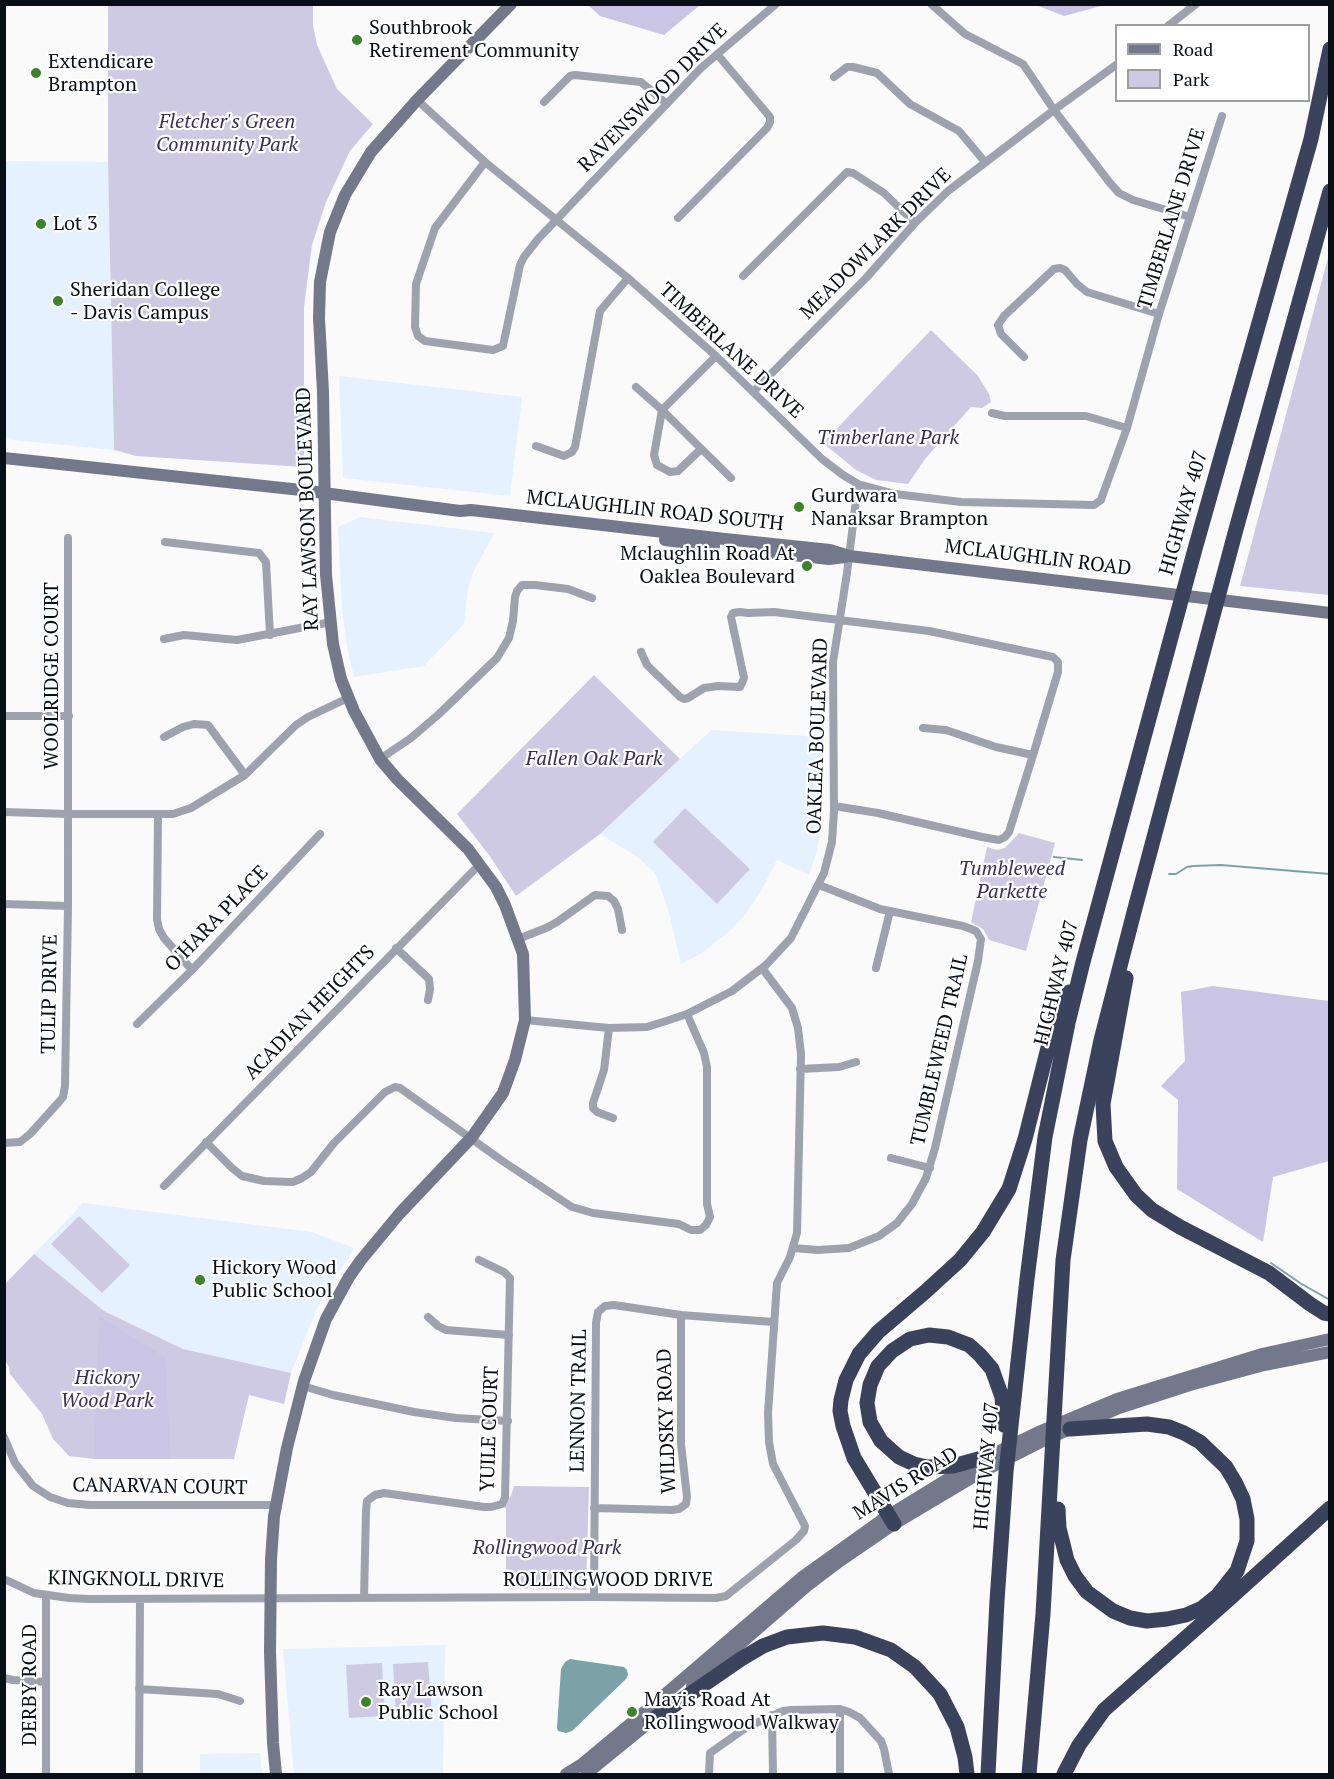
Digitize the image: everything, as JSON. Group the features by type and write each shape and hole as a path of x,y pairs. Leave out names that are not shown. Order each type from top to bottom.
{"highway":[{"name":"HIGHWAY 407","path":"988,1774 1006,1472 1045,1137 1083,962 1192,560 1311,139 1329,49"},
{"path":"1029,1774 1043,1614 1063,1260 1080,1140 1101,1040 1134,912 1329,191"},
{"path":"1134,912 1133,942 1103,1104 1105,1140 1116,1167 1136,1195 1152,1210 1269,1273 1310,1304 1329,1314"},
{"path":"892,1520 854,1458 843,1426 840,1411 846,1380 859,1354 878,1332 960,1260 983,1232 1009,1189 1025,1139 1056,1020 1083,962"},
{"path":"990,1456 953,1466 925,1467 899,1457 880,1441 870,1422 867,1403 870,1385 878,1366 892,1350 910,1339 929,1335 948,1337 969,1345 980,1355 992,1369 1002,1397 1004,1422 1002,1458 1006,1472"},
{"path":"1053,1450 1058,1472 1059,1528 1067,1560 1075,1576 1088,1592 1113,1611 1130,1618 1147,1621 1186,1615 1202,1608 1218,1595 1237,1571 1247,1541 1247,1519 1243,1499 1226,1467 1200,1442 1169,1427 1147,1424 1070,1424"},
{"path":"1064,1774 1079,1745 1104,1710 1329,1508"},
{"path":"651,1721 763,1646 787,1637 824,1633 855,1636 891,1650 915,1667 940,1694 957,1727 967,1774"}],"street":[{"name":"RAY LAWSON BOULEVARD","path":"276,1774 272,1734 270,1599 275,1505 303,1386 326,1319 349,1277 384,1231 472,1137 503,1093 515,1060 525,1020 523,954 500,896 480,864 380,759 348,698 341,679 333,644 326,575 320,282 330,232 345,195 371,152 417,100 512,4"},
{"name":"RAVENSWOOD DRIVE","path":"485,162 435,228 416,284 415,327 418,336 425,341 493,350 503,346 520,265 524,257 556,219 701,68 776,4"},
{"path":"931,4 965,34 1023,64 1054,110 1119,193 1133,200 1190,217"},
{"path":"1171,24 1196,4"},
{"path":"678,218 767,128 770,122 770,117 717,54"},
{"name":"MEADOWLARK DRIVE","path":"753,392 866,278 948,190 1115,66"},
{"path":"834,77 847,67 877,73 910,104 959,131 984,162"},
{"path":"544,102 570,76 575,75 641,82 667,104"},
{"name":"TIMBERLANE DRIVE","path":"417,100 485,162 628,278 716,356 822,459 858,484 901,495 961,502 1094,505 1101,501 1127,428 1222,116"},
{"path":"743,276 847,172 884,193 915,223"},
{"path":"1024,357 1001,334 998,325 1004,316 1054,269 1060,267 1087,292 1160,314"},
{"path":"536,446 564,456 572,452 575,447 600,311 628,278"},
{"path":"701,449 678,471 670,472 657,465 654,455 662,410 716,356"},
{"path":"636,387 730,478"},
{"path":"992,413 1005,416 1086,416 1127,428"},
{"name":"MCLAUGHLIN ROAD SOUTH","path":"4,458 460,511 471,510 830,550 849,556"},
{"name":"OAKLEA BOULEVARD","path":"525,1020 609,1028 647,1027 687,1014 732,992 762,968 791,938 819,885 828,863 832,842 834,806 832,662 858,484"},
{"name":"WOOLRIDGE COURT","path":"68,537 68,814"},
{"path":"165,542 259,553 266,562 270,635"},
{"name":"MCLAUGHLIN ROAD","path":"849,556 1329,613"},
{"path":"380,759 411,738 439,714 497,658 509,638 515,597 522,585 568,589 592,598"},
{"path":"641,652 647,665 680,697 688,699 704,688 740,687 744,678 730,616 740,612 774,612 929,631 1053,657 1058,662 1058,672 1033,755 1009,832 1005,837 999,840 878,813 834,806"},
{"path":"164,639 184,635 237,640 331,622"},
{"path":"4,812 173,814 191,807 245,775 296,725 348,698"},
{"path":"4,716 69,716"},
{"path":"164,737 194,724 208,725 245,775"},
{"path":"923,728 946,730 996,747 1033,755"},
{"name":"TULIP DRIVE","path":"4,1143 20,1142 30,1134 58,1104 64,1092 68,814"},
{"path":"159,814 157,919 159,929 192,970"},
{"name":"O'HARA PLACE","path":"137,1024 192,970 320,834"},
{"name":"ACADIAN HEIGHTS","path":"164,1186 480,864"},
{"name":"TUMBLEWEED TRAIL","path":"794,1248 819,1250 849,1248 879,1236 897,1223 912,1204 930,1168 978,962 981,939 976,931 963,926 890,911 837,894 819,885"},
{"path":"518,939 557,922 595,895 608,896 615,901 622,930"},
{"path":"4,904 68,906"},
{"path":"876,968 890,911"},
{"path":"396,948 429,979 428,1000"},
{"name":"ROLLINGWOOD DRIVE","path":"270,1599 716,1598 726,1596 804,1531 805,1526 802,1519 773,1464 768,1413 777,1283 794,1248 797,1233 801,1054 798,1028 792,1008 762,968"},
{"path":"206,1142 242,1176 264,1181 293,1182 311,1172 334,1143 385,1092 395,1087 400,1088 572,1207 593,1213 679,1224 692,1230 700,1230 710,1217 707,1204 707,1067 704,1053 687,1014"},
{"path":"609,1028 604,1070 593,1108 613,1118"},
{"path":"800,1069 839,1066 856,1062"},
{"path":"891,1158 930,1168"},
{"name":"YUILE COURT","path":"364,1598 368,1501 375,1495 384,1493 491,1508 502,1503 505,1498 510,1278 504,1272 479,1260"},
{"name":"LENNON TRAIL","path":"594,1597 596,1323 598,1312 605,1306 614,1305 681,1315 773,1322"},
{"name":"WILDSKY ROAD","path":"594,1508 672,1510 679,1509 686,1504 681,1444 681,1315"},
{"path":"428,1317 446,1330 509,1335"},
{"name":"MAVIS ROAD","path":"586,1774 807,1586 892,1520 1117,1399 1262,1354 1329,1339"},
{"name":"MAVIS ROAD","path":"566,1774 582,1764 636,1719 801,1578 990,1456 1070,1424 1190,1385 1264,1365 1329,1352"},
{"path":"303,1386 333,1395 414,1412 456,1418 508,1421"},
{"name":"CANARVAN COURT","path":"4,1437 15,1463 33,1486 50,1497 68,1503 275,1505"},
{"name":"KINGKNOLL DRIVE","path":"4,1579 22,1589 46,1596 90,1599 270,1599"},
{"name":"DERBY ROAD","path":"46,1596 46,1774"},
{"path":"139,1774 140,1599"},
{"path":"4,1678 46,1682"},
{"path":"139,1689 218,1694 240,1701"},
{"path":"709,1774 709,1757 714,1749 747,1726 793,1709 840,1709 860,1718 881,1741 889,1774"},
{"path":"840,1709 840,1774"},
{"path":"772,1715 772,1774"}],"shaded area":[{"name":"Sheridan College - Davis Campus","path":"5,161 108,162 114,450 5,439"},
{"path":"339,376 522,397 510,496 343,478"},
{"path":"360,517 494,533 473,573 468,588 464,624 424,666 354,677 342,609 338,527"},
{"path":"711,730 823,737 820,834 809,875 777,860 760,893 731,930 702,953 681,964 668,909 655,873 639,858 600,834"},
{"name":"Hickory Wood Public School","path":"83,1203 312,1232 354,1248 318,1306 291,1373 183,1349 104,1311 34,1254"},
{"name":"Ray Lawson Public School","path":"445,1645 443,1774 294,1774 283,1649"},
{"path":"260,1753 262,1774 200,1774 200,1754"}],"green space":[{"path":"1036,4 1105,5 1064,16"},
{"name":"Fletcher's Green Community Park","path":"108,5 313,5 313,25 317,45 337,89 373,124 350,151 326,202 312,245 304,307 304,467 136,456 114,450 108,162"},
{"path":"588,5 700,5 664,35 600,16"},
{"path":"1329,254 1329,595 1240,586 1302,355"},
{"name":"Timberlane Park","path":"931,330 978,376 991,402 982,408 971,407 925,459 908,484 876,480 856,470 823,443"},
{"name":"Fallen Oak Park","path":"594,675 680,759 600,834 516,896 489,855 457,814"},
{"path":"685,808 750,869 717,904 653,842"},
{"name":"Tumbleweed Parkette","path":"1019,833 1055,843 1026,951 989,940 983,929 971,922 987,847 997,850 1005,848"},
{"path":"1213,986 1329,1001 1329,1161 1273,1177 1263,1242 1177,1189 1178,1100 1161,1086 1185,1061 1181,992"},
{"path":"79,1216 130,1265 102,1293 51,1244"},
{"name":"Hickory Wood Park","path":"34,1254 104,1311 183,1349 291,1373 284,1404 249,1395 234,1459 94,1459 69,1456 53,1439 42,1414 10,1374 5,1360 4,1285"},
{"path":"99,1316 165,1357 171,1459 94,1459"},
{"name":"Rollingwood Park","path":"514,1486 589,1487 586,1590 506,1588 506,1509 504,1507"},
{"path":"428,1662 432,1715 396,1717 393,1664"},
{"path":"382,1663 385,1716 349,1718 346,1665"}],"water":[{"path":"570,1659 624,1667 628,1675 572,1731 566,1733 558,1731 557,1728 561,1669"}],"waterway":[{"path":"1054,857 1082,860"},
{"path":"1169,874 1176,874 1187,867 1221,865 1330,874"},
{"path":"1271,1263 1330,1300"}],"place":[{"name":"Southbrook Retirement Community","path":"357,40"},
{"name":"Extendicare Brampton","path":"36,73"},
{"name":"Lot 3","path":"41,224"},
{"name":"Sheridan College - Davis Campus","path":"58,301"},
{"name":"Gurdwara Nanaksar Brampton","path":"799,507"},
{"name":"Mclaughlin Road At Oaklea Boulevard","path":"807,566"},
{"name":"Hickory Wood Public School","path":"200,1280"},
{"name":"Ray Lawson Public School","path":"366,1702"},
{"name":"Mavis Road At Rollingwood Walkway","path":"632,1712"}]}
